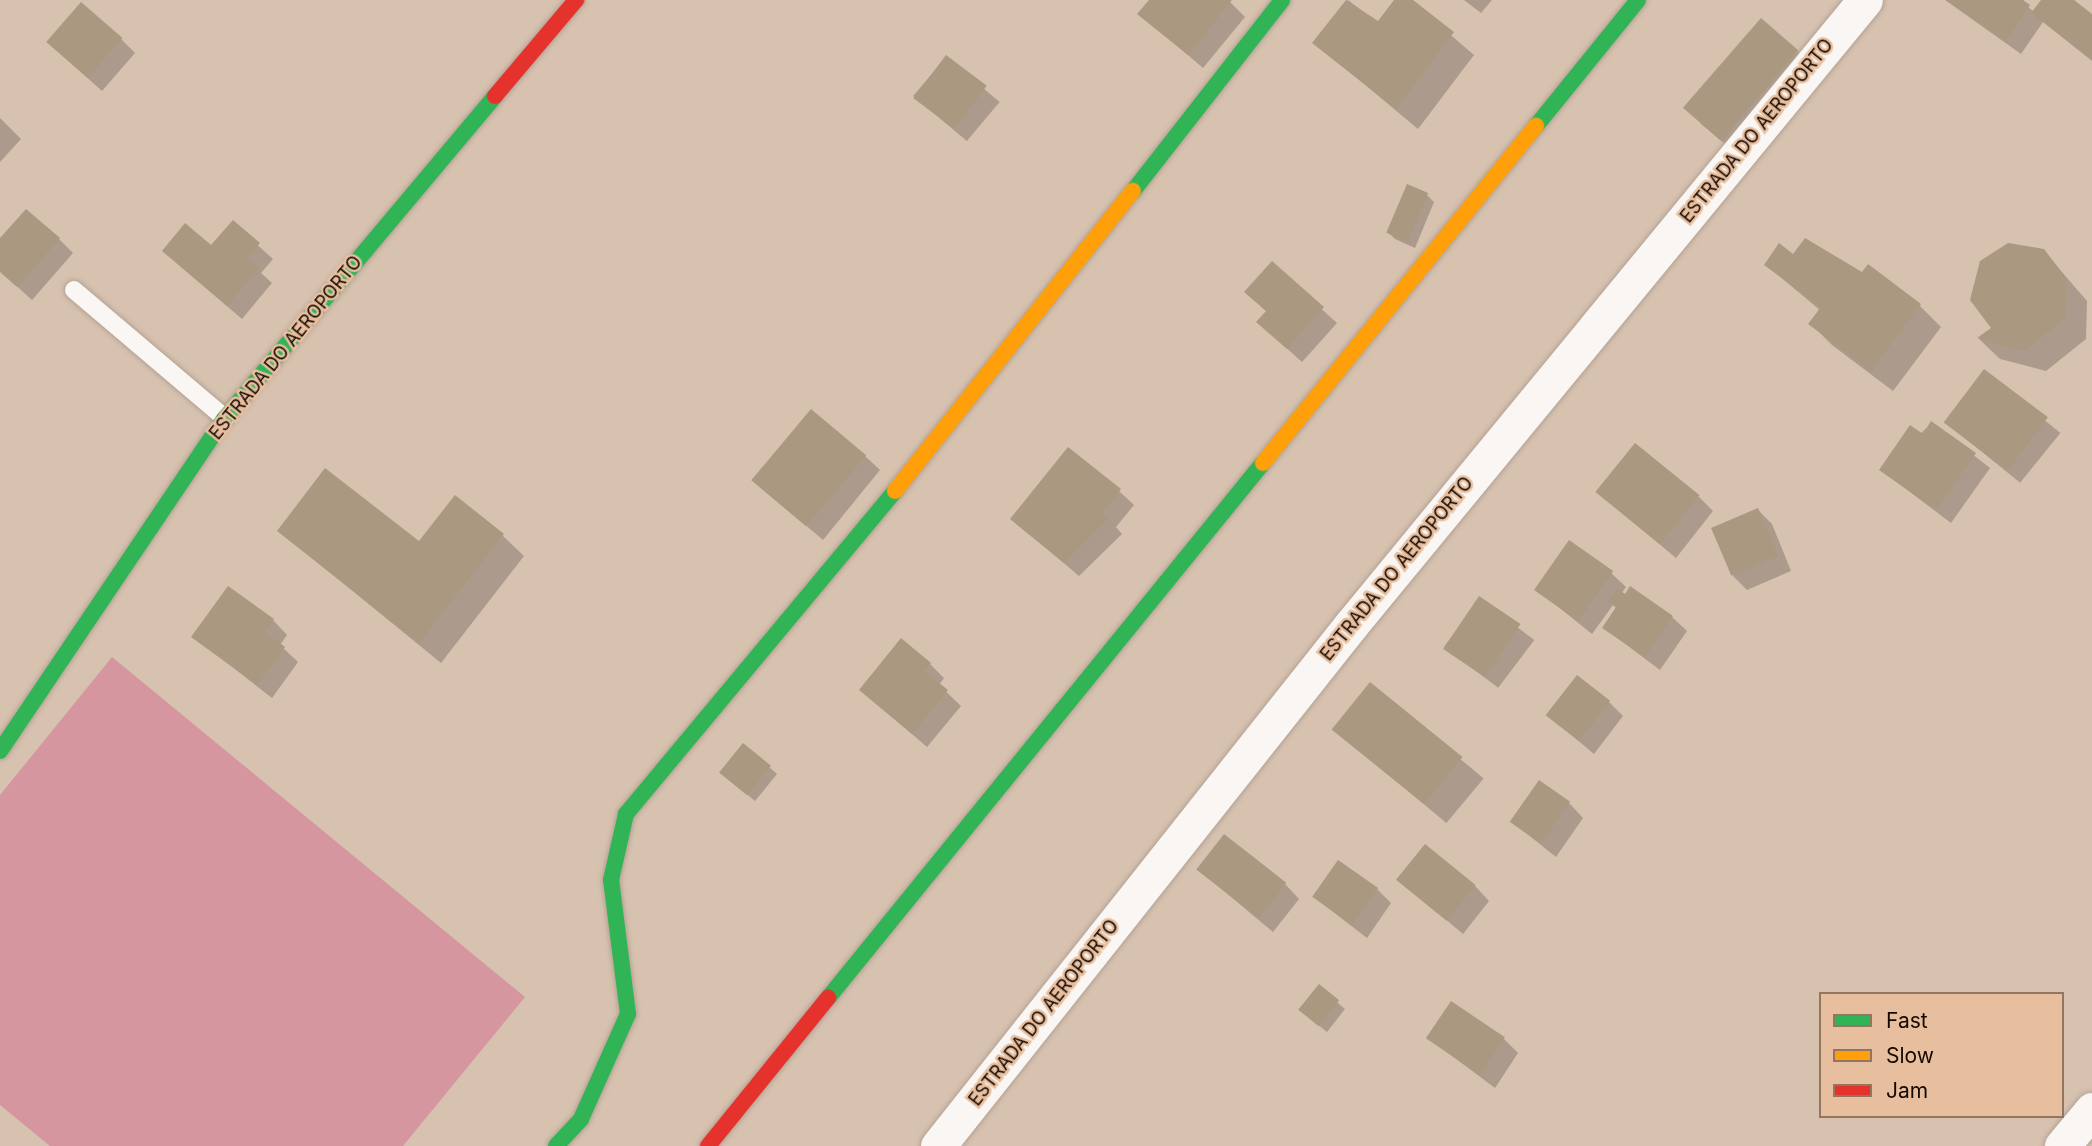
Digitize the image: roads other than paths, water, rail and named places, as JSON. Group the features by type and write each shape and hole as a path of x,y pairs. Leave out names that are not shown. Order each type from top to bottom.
{"street":[{"name":"ESTRADA DO AEROPORTO","path":"0,751 225,418 576,0"},
{"path":"556,1146 580,1119 628,1014 611,880 626,814 957,418 1282,0"},
{"path":"708,1146 1638,0"},
{"name":"ESTRADA DO AEROPORTO","path":"939,1146 1351,625 1865,0"},
{"path":"2062,1146 2092,1110"}],"lane":[{"path":"74,290 225,418"}]}
